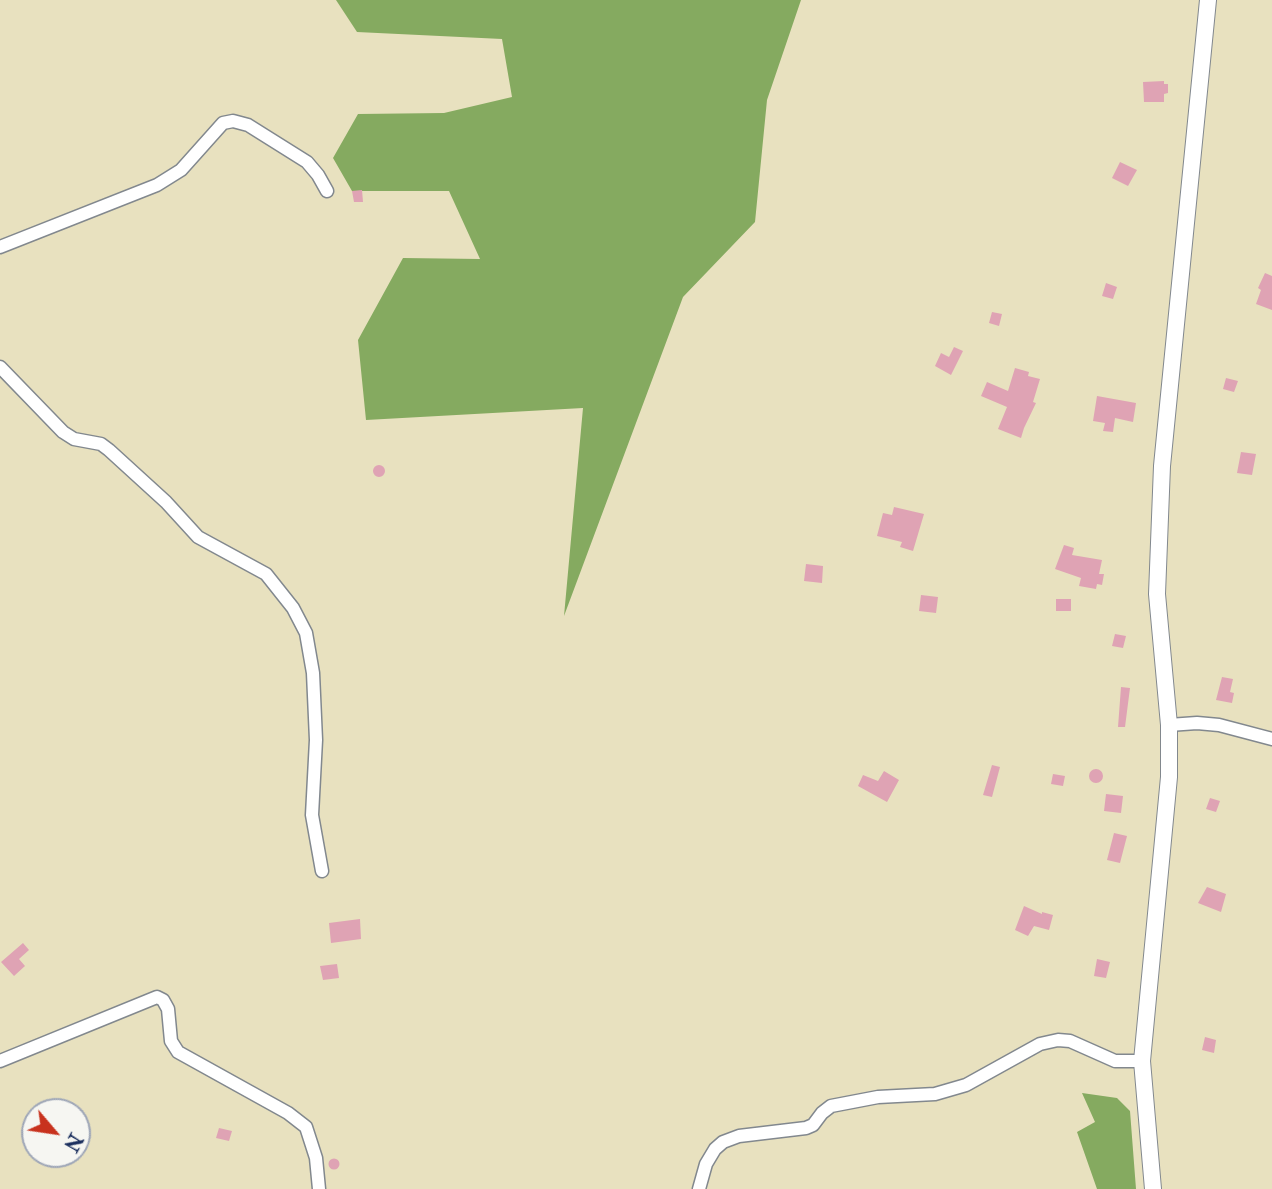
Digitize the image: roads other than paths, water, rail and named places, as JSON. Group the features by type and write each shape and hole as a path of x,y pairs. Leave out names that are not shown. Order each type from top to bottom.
{"street":[{"path":"1153,1189 1142,1062 1170,777 1169,725 1157,594 1161,466 1208,0"},
{"path":"0,247 157,185 181,170 223,123 233,121 248,125 307,162 327,191"},
{"path":"0,367 63,432 74,439 100,444 109,450 166,502 198,537 266,574 293,608 306,633 313,673 316,740 312,814 322,871"},
{"path":"1169,725 1219,725 1272,739"},
{"path":"0,1061 157,997 163,1000 168,1009 171,1041 178,1052 288,1113 306,1127 316,1158 319,1189"},
{"path":"699,1189 706,1164 723,1142 739,1136 806,1128 813,1125 831,1106 878,1097 935,1094 966,1085 1040,1044 1058,1040 1070,1041 1115,1061 1142,1062"}]}
